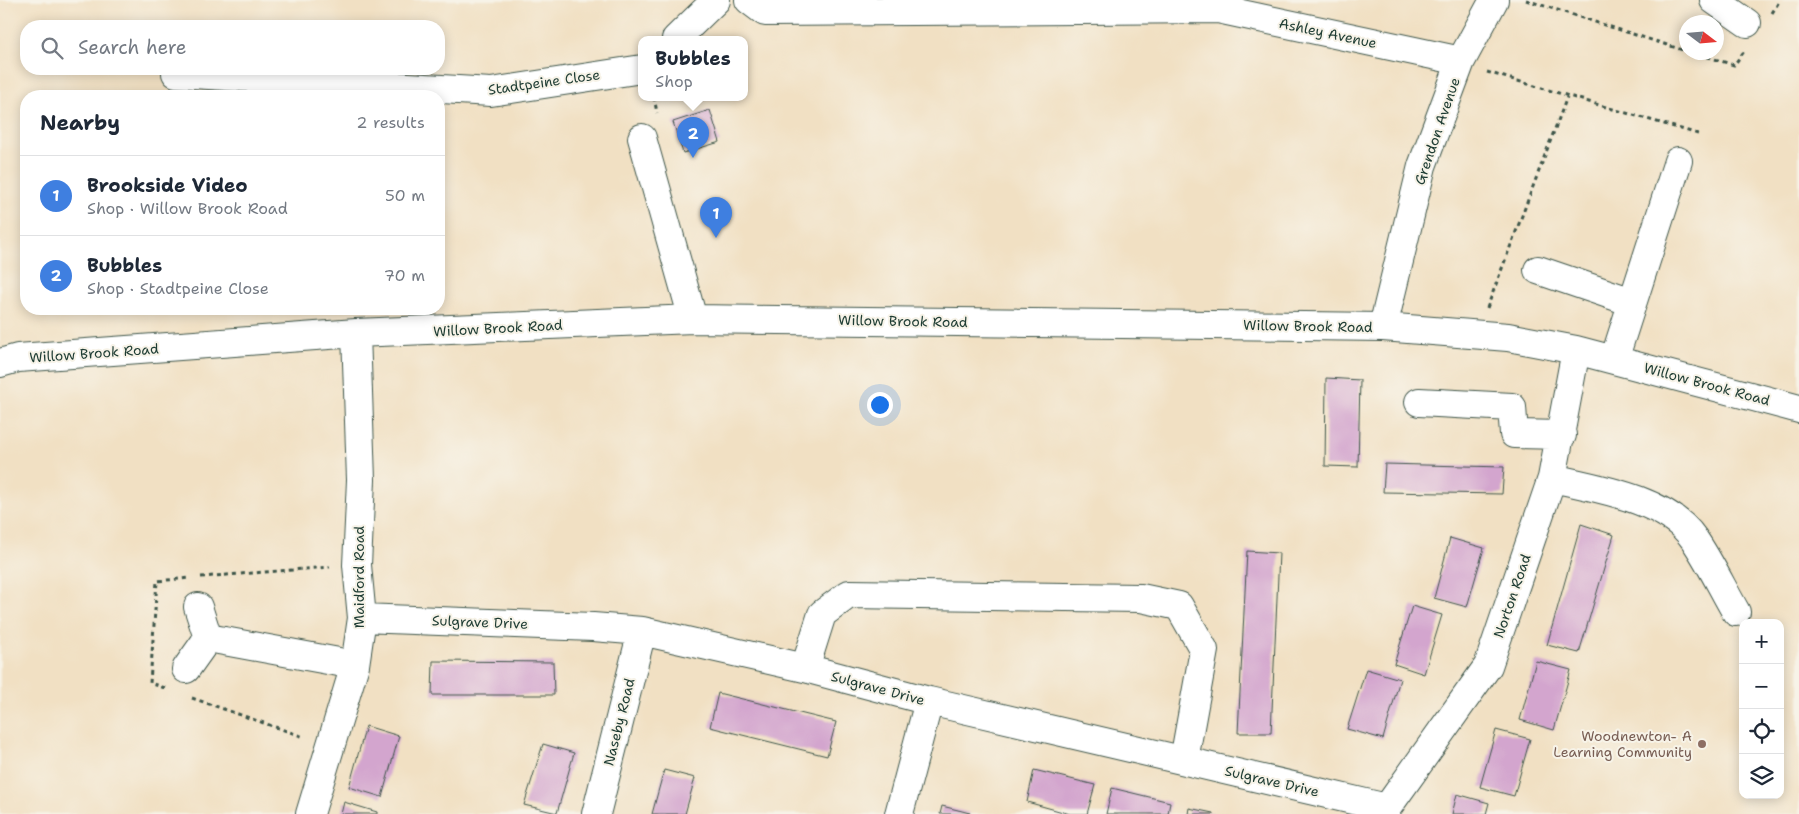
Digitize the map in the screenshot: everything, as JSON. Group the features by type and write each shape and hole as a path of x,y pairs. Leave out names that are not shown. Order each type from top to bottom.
{"street":[{"path":"679,36 716,0"},
{"name":"Ashley Avenue","path":"749,0 765,12 1218,5 1461,61"},
{"name":"Grendon Avenue","path":"1383,327 1422,166 1461,61 1494,0"},
{"path":"1714,0 1747,23"},
{"name":"Stadtpeine Close","path":"209,75 491,92 638,70"},
{"path":"642,138 693,319"},
{"path":"1614,360 1678,161"},
{"path":"1538,270 1632,302"},
{"name":"Willow Brook Road","path":"0,363 18,358 356,333 693,319 1383,327 1508,337 1576,350 1799,408"},
{"name":"Maidford Road","path":"310,814 355,665 362,618 357,565 361,480 356,333"},
{"name":"Norton Road","path":"1387,811 1488,666 1552,478 1562,435 1576,350"},
{"path":"1418,402 1512,407 1514,434 1562,435"},
{"path":"1552,478 1601,489 1646,503 1678,522 1694,537 1736,612"},
{"path":"805,668 822,614 849,594 1141,598 1178,606 1204,650 1184,760"},
{"path":"198,607 208,638"},
{"name":"Sulgrave Drive","path":"362,618 593,627 642,631 805,668 929,701 1184,760 1387,811"},
{"name":"Naseby Road","path":"596,814 642,631"},
{"path":"208,638 355,665"},
{"path":"186,669 208,638"},
{"path":"899,814 929,701"}],"path":[{"path":"1526,0 1679,49"},
{"path":"1461,61 1489,73 1698,134"},
{"path":"1486,312 1567,97"}],"building":[{"path":"710,110 720,142 683,153 673,122"},
{"path":"1326,378 1360,380 1358,467 1325,466"},
{"path":"1385,464 1504,467 1502,494 1383,492"},
{"path":"1581,524 1614,535 1579,653 1547,645"},
{"path":"1450,538 1484,548 1467,607 1434,598"},
{"path":"1247,551 1279,553 1271,733 1238,733"},
{"path":"1412,606 1442,615 1424,674 1394,664"},
{"path":"433,661 553,662 554,695 432,695"},
{"path":"1536,661 1571,670 1554,730 1520,720"},
{"path":"1366,669 1400,679 1383,739 1347,729"},
{"path":"718,693 836,722 827,756 710,727"},
{"path":"366,726 399,736 382,797 349,787"},
{"path":"1496,730 1530,739 1514,796 1480,787"},
{"path":"543,744 574,753 557,813 524,805"},
{"path":"664,770 695,778 685,814 652,814"},
{"path":"1034,770 1095,785 1087,814 1070,814 1027,802"},
{"path":"1112,788 1170,802 1168,814 1106,814"},
{"path":"1457,794 1489,803 1486,814 1452,814"},
{"path":"344,802 377,812 377,814 341,814"},
{"path":"942,806 970,813 970,814 940,814"},
{"path":"1189,808 1213,813 1213,814 1188,814"}],"place":[{"name":"Bubbles","path":"693,158"},
{"name":"Brookside Video","path":"716,238"},
{"name":"Woodnewton- A Learning Community","path":"1702,744"}]}
